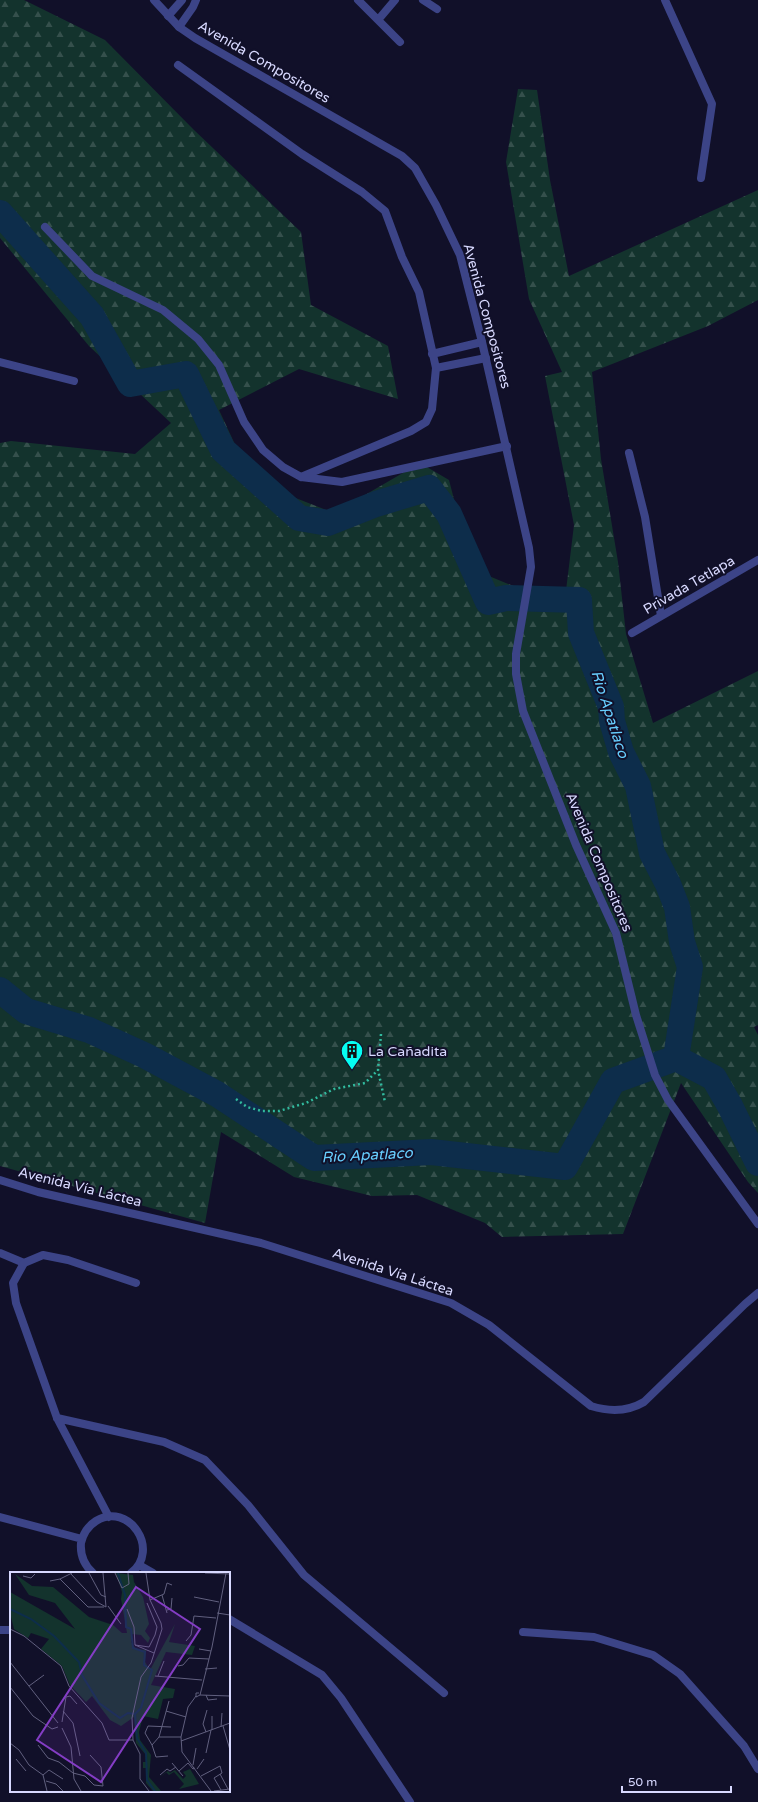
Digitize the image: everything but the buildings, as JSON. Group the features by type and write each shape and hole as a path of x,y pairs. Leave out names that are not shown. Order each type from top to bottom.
{"street":[{"name":"Avenida Compositores","path":"154,0 179,27 222,54 387,146 402,156 415,168 436,205 460,255 486,358 530,548 531,567 516,654 516,674 523,711 578,852 616,932 636,1016 655,1075 668,1100 758,1224"},
{"path":"168,16 182,0"},
{"path":"179,27 196,0"},
{"path":"358,0 400,42"},
{"path":"378,20 395,0"},
{"path":"423,0 437,9"},
{"path":"665,0 712,104 701,178"},
{"path":"178,65 302,154 362,192 385,211 402,257 419,292 436,368 432,409 426,422 411,432 301,477"},
{"path":"45,227 92,276 163,310 198,339 219,365 244,422 263,450 283,467 301,477 342,482 507,446"},
{"path":"432,354 482,342"},
{"path":"436,368 486,358"},
{"path":"0,362 74,381"},
{"path":"629,453 644,517 661,616"},
{"name":"Privada Tetlapa","path":"632,633 758,560"},
{"name":"Avenida Vía Láctea","path":"0,1180 38,1192 261,1243 451,1303 489,1325 591,1406 604,1410 628,1409 644,1402 758,1293"},
{"path":"0,1253 24,1263"},
{"path":"109,1517 57,1418 16,1303 13,1283 24,1263 43,1255 68,1260 136,1283"},
{"path":"57,1418 164,1442 205,1460 248,1505 304,1575 444,1694"},
{"path":"92,1572 83,1560 80,1550 82,1539 92,1524 100,1519 109,1517 119,1517 128,1521 136,1527 141,1536 144,1545 143,1555 139,1565 132,1572"},
{"path":"0,1518 82,1539"},
{"path":"139,1565 151,1572"},
{"path":"230,1620 322,1675 341,1698 410,1802"},
{"path":"523,1632 594,1637 653,1655 680,1674 744,1746 758,1770"}],"path":[{"path":"381,1034 378,1070 385,1102"},
{"path":"236,1099 247,1106 262,1111 278,1111 306,1103 334,1089 365,1083 378,1070"}],"green space":[{"path":"0,0 24,0 105,40 194,130 301,232 311,305 388,346 398,399 299,369 219,410 252,481 334,513 420,463 449,480 472,569 564,607 574,525 545,376 562,372 529,299 506,162 518,89 537,90 550,180 569,276 758,190 758,300 708,326 592,372 601,459 618,562 626,634 653,723 758,671 758,1025 754,1027 758,1035 758,1193 748,1182 681,1083 623,1234 502,1237 485,1223 417,1195 372,1196 294,1177 221,1132 205,1223 0,1166 0,443 11,441 135,454 171,423 89,346 0,238"}],"waterway":[{"path":"0,213 92,316 130,384 186,374 223,450 299,518 328,523 376,504 429,488 449,514 488,602 506,598 579,600 581,633 611,707 612,721 621,752 638,786 652,853 668,884 677,907 682,942 690,967 676,1058"},
{"name":"Rio Apatlaco","path":"0,990 26,1011 89,1030 144,1055 217,1094 314,1158 431,1152 565,1167 613,1081 676,1058 714,1078 730,1106 758,1163"}],"place":[{"name":"La Cañadita","path":"352,1070"}]}
